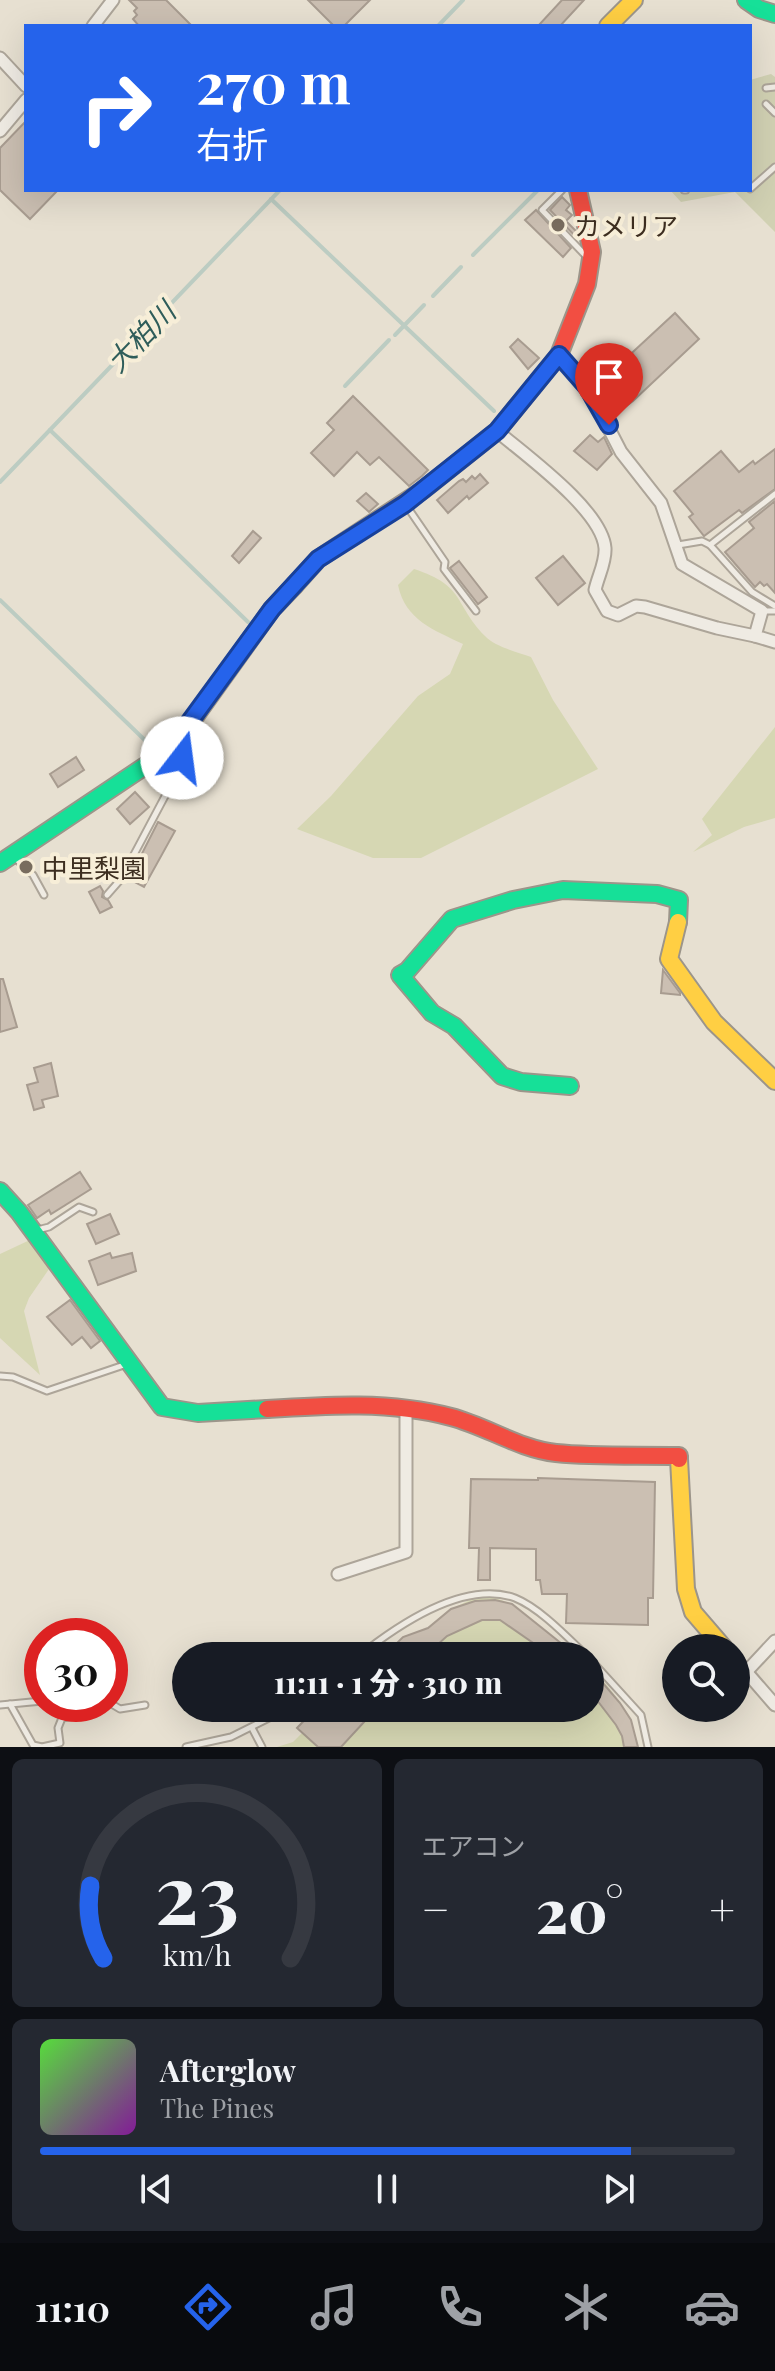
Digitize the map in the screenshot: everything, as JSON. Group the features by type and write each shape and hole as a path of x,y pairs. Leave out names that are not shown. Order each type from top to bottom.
{"street":[{"path":"95,24 113,0"},
{"path":"610,24 634,0"},
{"path":"746,0 759,9 775,14"},
{"path":"0,58 24,84"},
{"path":"0,131 24,102"},
{"path":"6,860 163,754 288,590 318,559 405,504 497,431 559,355 587,284 592,252 578,192"},
{"path":"559,355 588,388 621,452 661,503 682,564 762,611 755,636"},
{"path":"497,431 550,475 599,527 605,546 595,590 607,611 618,615 636,606 645,607 775,642"},
{"path":"173,780 182,758 180,735"},
{"path":"570,1086 521,1082 502,1076 454,1026 432,1013 400,975 407,971 452,919 513,900 563,890 657,894 679,900 678,924 669,959 714,1022 775,1081"},
{"path":"0,1191 162,1407 175,1412 224,1412 305,1406 376,1406 429,1412 464,1421 533,1449 554,1453 679,1456 686,1589 693,1612 712,1634"},
{"path":"338,1574 406,1552 406,1410"},
{"path":"750,1668 775,1641"},
{"path":"750,1675 775,1705"}],"lane":[{"path":"766,88 775,87"},
{"path":"766,104 775,113"},
{"path":"752,187 775,167"},
{"path":"560,192 542,210 585,255 592,252"},
{"path":"710,545 775,494"},
{"path":"405,504 445,562 444,569 476,611"},
{"path":"677,545 702,541 710,545 752,592 775,608"},
{"path":"762,611 775,608"},
{"path":"107,895 121,879 173,780"},
{"path":"6,860 33,875 44,895"},
{"path":"32,1231 49,1227 79,1207 93,1212"},
{"path":"0,1376 13,1377 47,1391 128,1363"},
{"path":"377,1642 393,1629 470,1594 495,1593 518,1599 572,1642"},
{"path":"604,1673 641,1715 648,1747"},
{"path":"0,1705 24,1703"},
{"path":"10,1704 33,1745 42,1747 60,1743 60,1722"},
{"path":"128,1708 145,1705"},
{"path":"186,1747 231,1737 263,1722"},
{"path":"252,1728 262,1747"}],"green space":[{"path":"771,74 775,77 775,232 735,192 752,192 752,79"},
{"path":"672,192 735,192 681,202"},
{"path":"414,569 431,575 451,589 489,640 531,657 553,700 598,769 421,858 373,858 297,829 331,796 418,696 450,674 463,644 422,622 407,607 398,585"},
{"path":"775,727 775,818 744,827 693,852 712,835 702,819"},
{"path":"32,1239 49,1269 24,1311 40,1375 0,1338 0,1254"},
{"path":"490,1596 512,1604 560,1642 398,1642 403,1637 428,1628 451,1609 470,1600"},
{"path":"604,1683 621,1704 632,1725 638,1747 277,1747 293,1742 302,1733 297,1728 303,1722 604,1722"}],"building":[{"path":"129,0 166,0 190,24 137,24 133,19 137,8"},
{"path":"308,0 370,0 346,24 332,24"},
{"path":"562,0 584,0 562,24 540,24"},
{"path":"24,123 24,192 56,192 30,219 0,190 0,148"},
{"path":"562,197 570,205 566,210 572,215 566,221 576,231 575,236 550,210"},
{"path":"536,210 571,248 563,257 525,220"},
{"path":"675,313 699,339 613,416 602,396 617,384 608,375"},
{"path":"518,339 539,358 528,369 510,347"},
{"path":"353,396 428,470 409,486 379,457 370,465 357,452 334,476 311,453 334,430 327,423"},
{"path":"590,435 598,442 604,437 612,454 597,470 574,451"},
{"path":"775,449 775,489 704,536 689,517 693,514 674,491 721,451 739,472"},
{"path":"480,474 488,483 448,513 437,500 459,481 463,479 466,482 472,476 475,479"},
{"path":"366,493 378,504 369,512 357,501"},
{"path":"775,501 775,593 767,584 764,586 760,582 755,587 725,552 754,528 749,522"},
{"path":"253,531 261,538 239,563 232,556"},
{"path":"563,556 585,583 558,605 536,578"},
{"path":"459,561 487,597 478,604 450,568"},
{"path":"76,757 84,770 58,787 50,774"},
{"path":"135,792 149,807 130,824 117,809"},
{"path":"158,822 175,831 144,887 129,879"},
{"path":"100,886 102,897 112,907 100,913 89,892"},
{"path":"663,970 680,993 680,995 661,993"},
{"path":"0,979 3,979 17,1027 0,1032"},
{"path":"51,1063 58,1096 42,1100 44,1107 34,1110 27,1085 38,1082 34,1068"},
{"path":"80,1172 91,1189 51,1214 49,1210 37,1218 28,1205"},
{"path":"110,1214 119,1234 96,1244 87,1224"},
{"path":"110,1253 112,1258 132,1253 136,1271 98,1285 89,1261"},
{"path":"70,1300 100,1341 91,1348 82,1337 72,1345 47,1317"},
{"path":"471,1479 655,1482 653,1598 648,1598 648,1625 566,1623 567,1594 542,1594 540,1580 536,1580 536,1549 490,1548 490,1580 478,1580 479,1548 469,1548"},
{"path":"495,1600 512,1604 560,1642 532,1642 500,1620 482,1620 440,1642 398,1642 403,1637 428,1628 451,1609 475,1601"},
{"path":"604,1684 631,1720 638,1747 624,1747 616,1725 604,1709"},
{"path":"303,1722 364,1722 341,1747 318,1747 297,1728"}],"waterway":[{"name":"大柏川","path":"440,24 463,0"},
{"name":"大柏川","path":"0,482 278,192"},
{"path":"473,255 536,192"},
{"path":"271,199 494,411"},
{"path":"433,296 461,267"},
{"path":"395,335 424,305"},
{"path":"345,386 389,340"},
{"path":"50,430 248,622"},
{"path":"0,600 154,749"}],"traffic: fast":[{"path":"746,0 759,9 775,14"},
{"path":"0,863 163,754 189,725 272,609 294,586"},
{"path":"570,1086 521,1082 502,1076 454,1026 432,1013 400,975 407,971 452,919 513,900 563,890 657,894 679,900 678,922"},
{"path":"0,1191 19,1212 162,1407 198,1413 267,1409"}],"traffic: slow":[{"path":"610,24 634,0"},
{"path":"678,922 669,959 714,1022 775,1081"},
{"path":"679,1459 686,1589 693,1612 712,1634"}],"traffic: jam":[{"path":"294,586 318,559 423,490 497,431 559,355 587,284 592,252 578,192"},
{"path":"267,1409 336,1406 406,1408 464,1421 542,1451 679,1456 679,1459"}],"place":[{"name":"カメリア","path":"558,225"},
{"name":"中里梨園","path":"26,867"}],"route":[{"path":"182,758 180,735 288,590 318,559 405,504 497,431 559,355 588,388 609,425"}]}
